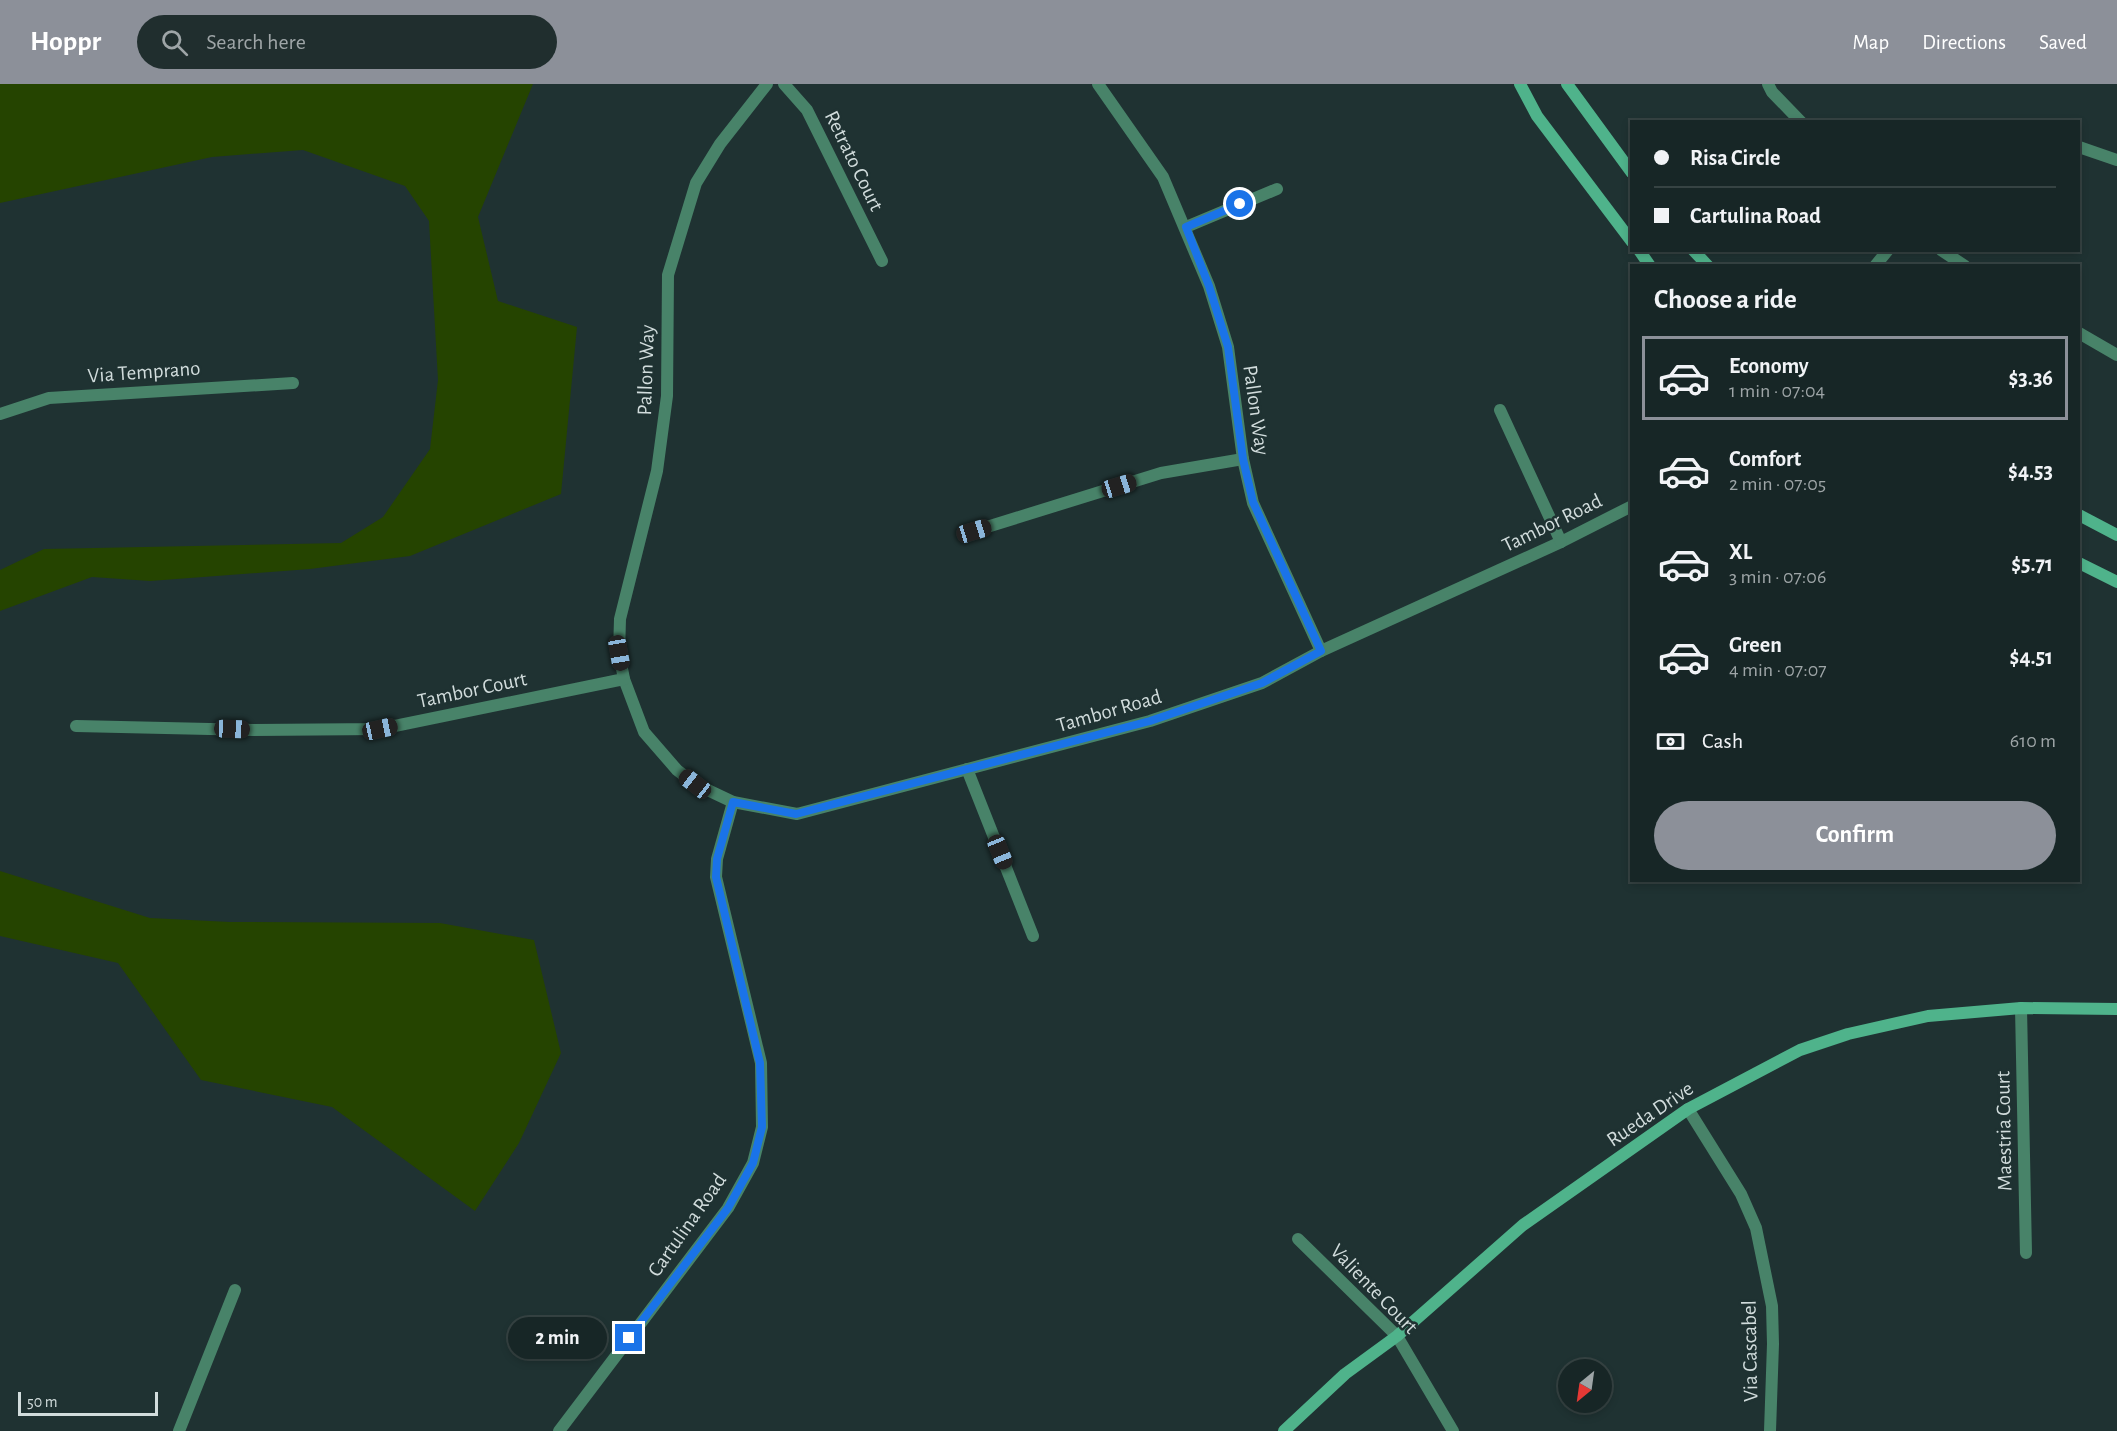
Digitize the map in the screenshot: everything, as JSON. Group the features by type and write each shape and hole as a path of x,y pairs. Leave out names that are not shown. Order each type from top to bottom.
{"street":[{"name":"Pallon Way","path":"624,679 619,653 620,619 657,471 667,396 668,275 696,183 720,144 767,84"},
{"name":"Retrato Court","path":"784,84 807,110 882,261"},
{"name":"Pallon Way","path":"1098,84 1163,177 1186,227 1209,286 1228,347 1243,459 1253,502 1321,651"},
{"path":"1520,84 1537,116 1630,239"},
{"path":"1568,84 1630,170"},
{"path":"1768,84 1772,92 1799,120"},
{"path":"2080,147 2117,160"},
{"path":"1186,227 1277,189"},
{"path":"1695,252 1706,264"},
{"path":"1877,264 1886,252"},
{"path":"1944,252 1962,264"},
{"path":"2080,334 2117,355"},
{"name":"Via Temprano","path":"0,414 49,398 293,382"},
{"path":"1500,411 1561,542"},
{"path":"974,531 1161,473 1243,459"},
{"name":"Tambor Road","path":"624,679 644,732 677,770 695,784 733,802 796,814 1150,721 1262,683 1321,651 1561,542 1630,507"},
{"path":"2080,516 2117,535"},
{"path":"2080,564 2117,582"},
{"name":"Tambor Court","path":"76,726 254,730 380,729 624,679"},
{"path":"967,769 1033,936"},
{"name":"Cartulina Road","path":"559,1431 728,1208 753,1163 762,1127 760,1063 716,877 717,859 733,802"},
{"name":"Rueda Drive","path":"1284,1431 1345,1374 1397,1336 1523,1225 1688,1109 1800,1050 1848,1034 1928,1016 2021,1008 2117,1009"},
{"name":"Maestria Court","path":"2021,1008 2026,1253"},
{"name":"Via Cascabel","path":"1688,1109 1741,1194 1756,1228 1772,1306 1770,1431"},
{"name":"Valiente Court","path":"1298,1239 1397,1336 1453,1431"},
{"path":"179,1431 235,1290"}],"green space":[{"path":"0,84 533,84 478,217 498,301 577,327 561,494 410,556 310,569 150,581 92,577 0,611 0,570 44,549 341,543 383,517 430,449 438,380 429,221 405,186 303,150 212,157 0,203"},
{"path":"0,871 150,918 230,922 440,923 534,940 561,1053 519,1143 475,1211 332,1107 201,1080 118,963 0,936"}],"route":[{"path":"629,1338 728,1208 753,1163 762,1127 760,1063 716,877 717,859 733,802 796,814 1150,721 1262,683 1321,651 1253,502 1243,459 1228,347 1209,286 1186,227 1240,204"}]}
